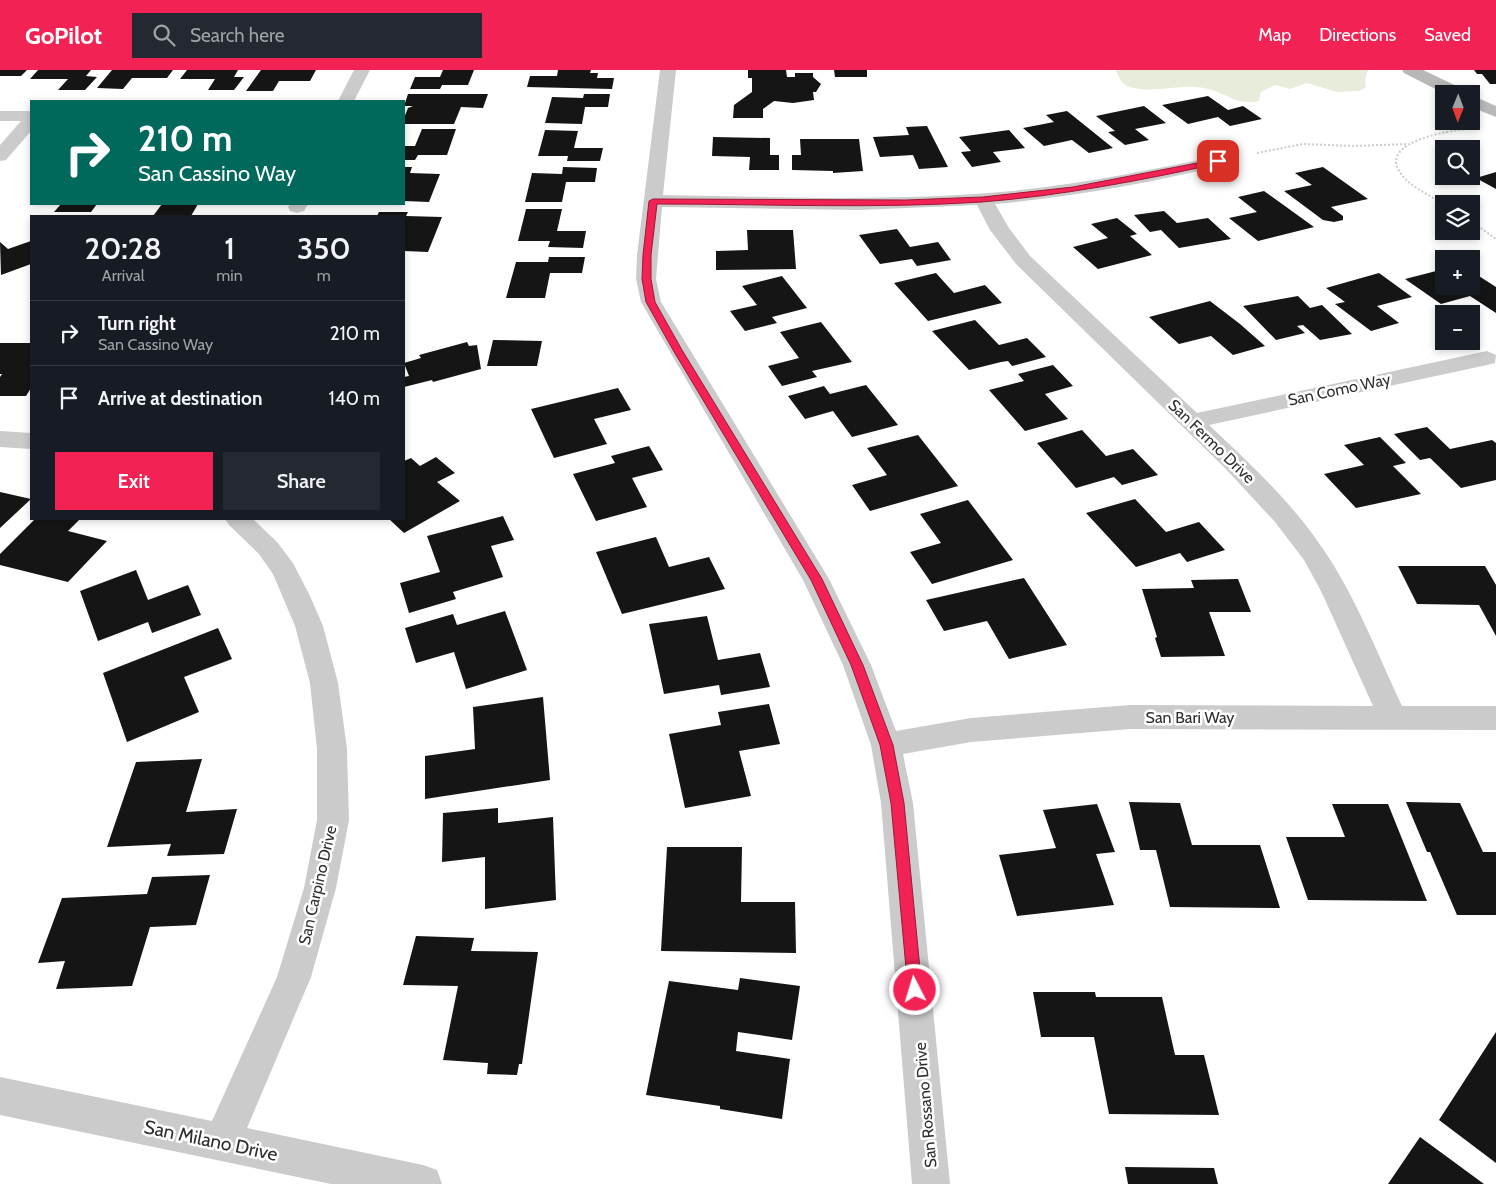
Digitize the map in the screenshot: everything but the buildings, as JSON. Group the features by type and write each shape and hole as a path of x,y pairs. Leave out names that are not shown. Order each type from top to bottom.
{"street":[{"path":"347,100 362,70"},
{"name":"San Rossano Drive","path":"668,70 647,255 646,279 651,302 816,579 857,665 886,745 897,803 931,1184"},
{"path":"1410,70 1441,85"},
{"path":"1480,104 1496,112"},
{"path":"0,116 30,116"},
{"path":"0,156 30,121"},
{"path":"653,201 906,202 983,199 1073,189 1218,161"},
{"name":"San Fermo Drive","path":"983,199 1000,230 1023,260 1192,422 1259,488 1284,516 1314,555 1334,591 1393,718"},
{"name":"San Como Way","path":"1192,422 1225,413 1487,358"},
{"path":"0,440 30,441"},
{"name":"San Carpino Drive","path":"223,1141 294,977 320,888 333,820 332,749 324,683 309,626 284,570 268,548 239,520"},
{"name":"San Bari Way","path":"886,745 971,730 1094,719 1160,716 1496,718"},
{"name":"San Milano Drive","path":"0,1096 423,1184"}],"path":[{"path":"1257,153 1303,144 1354,146 1408,144 1463,130"},
{"path":"1408,144 1398,152 1396,162 1398,170 1419,188 1435,198"},
{"path":"1480,227 1496,238"}],"green space":[{"path":"1116,70 1368,70 1365,80 1366,87 1359,91 1337,92 1307,83 1290,89 1275,85 1261,92 1259,101 1244,102 1204,88 1139,89 1130,87 1122,82"}],"route":[{"path":"915,990 897,803 886,745 857,665 816,579 651,302 646,279 653,201 945,202 1048,193 1218,161"}]}
